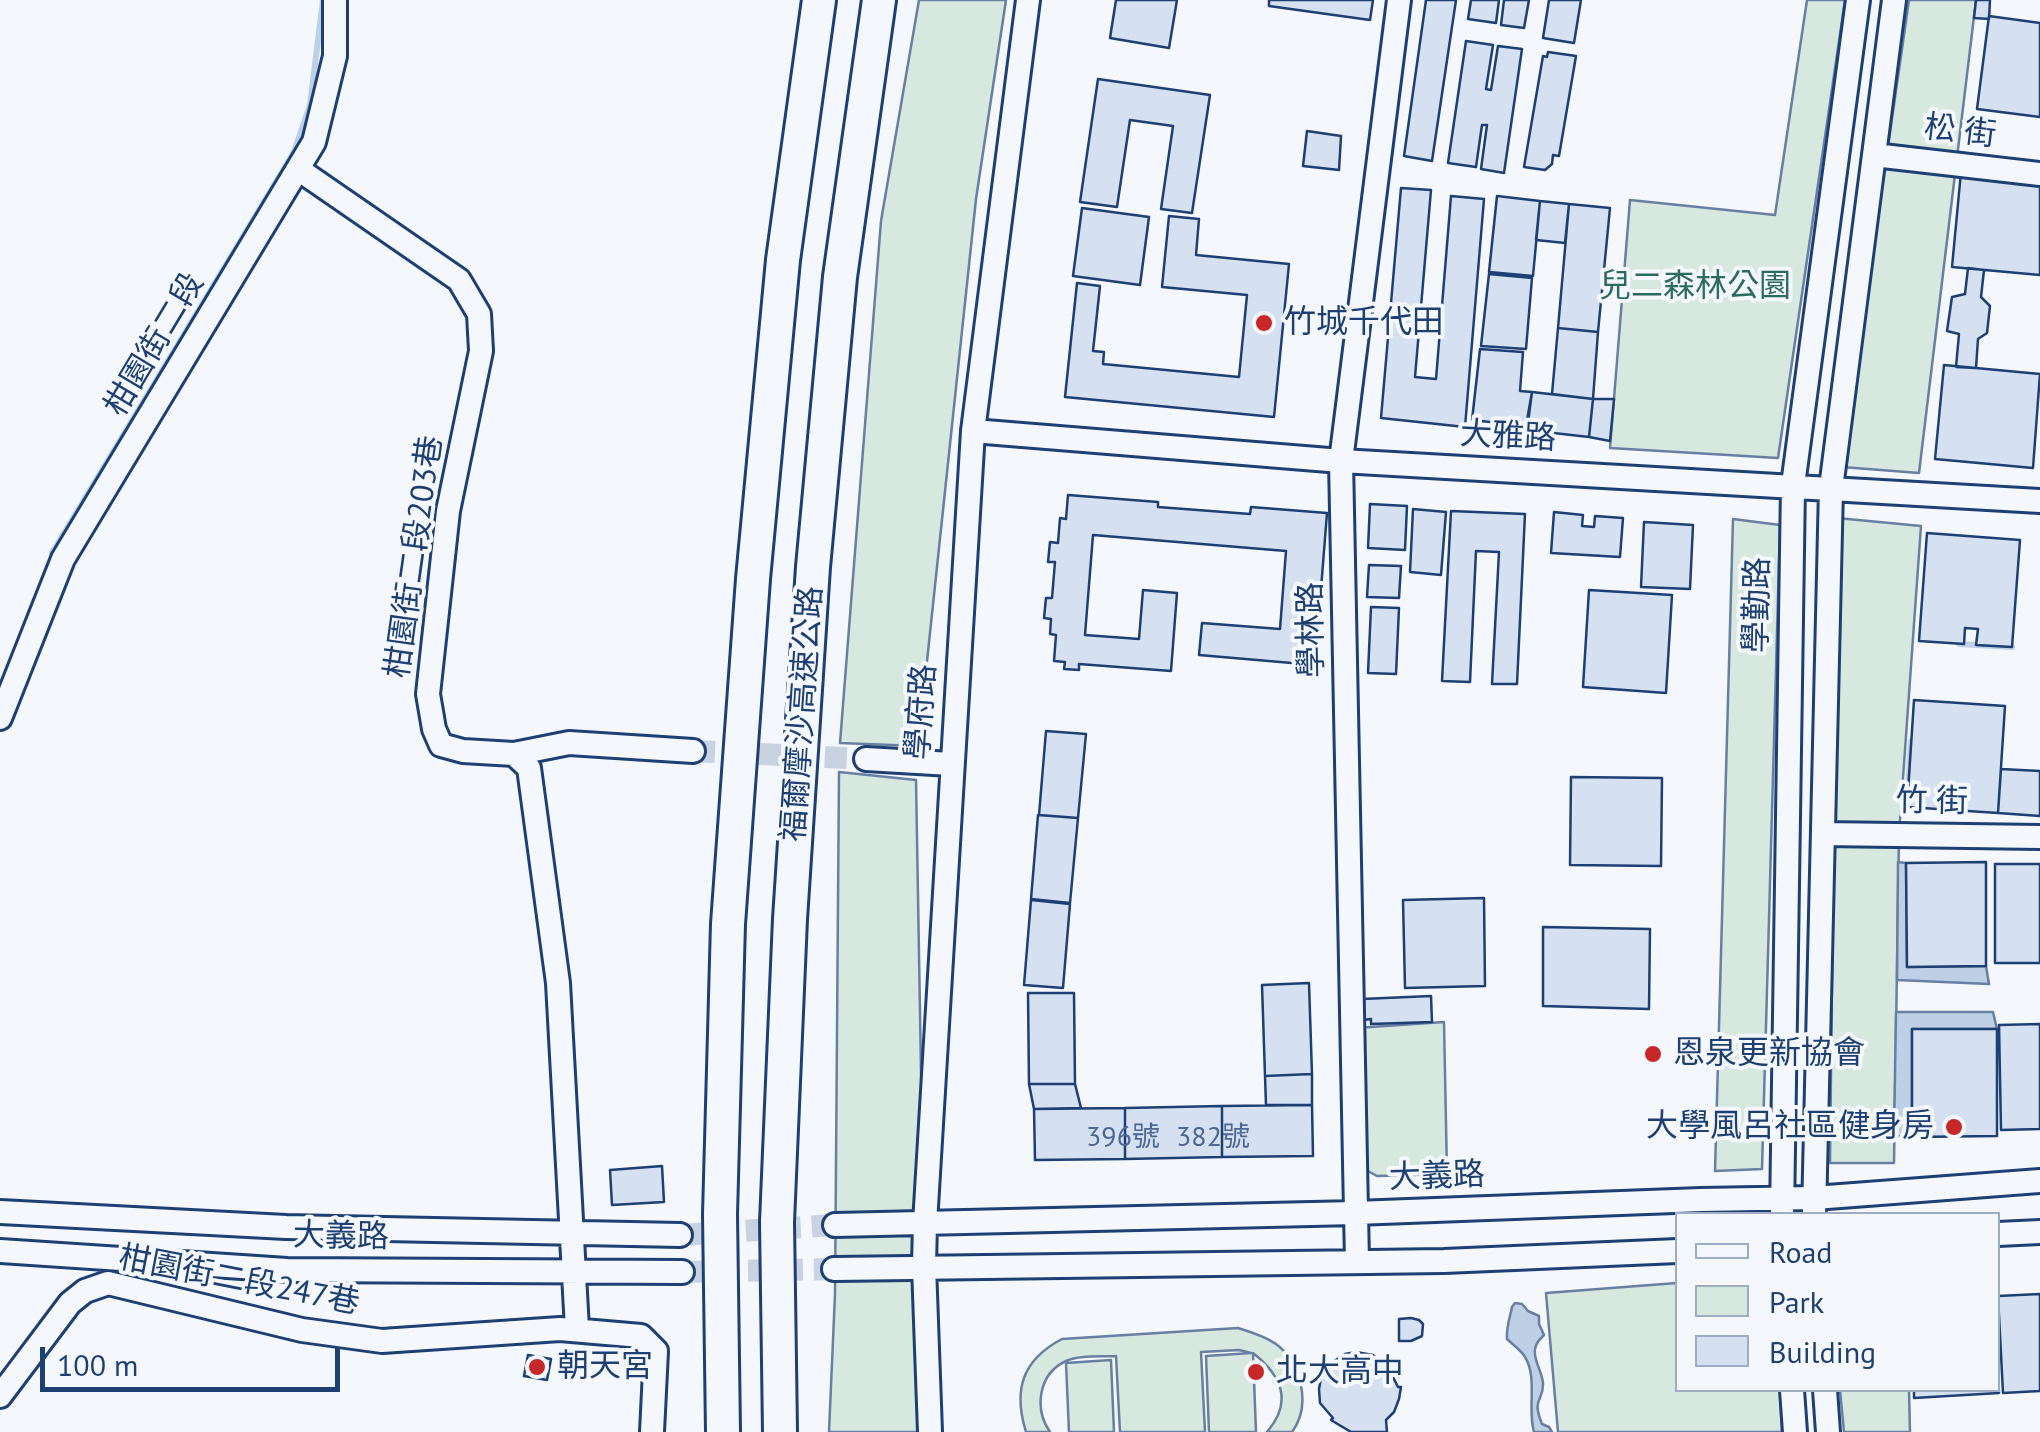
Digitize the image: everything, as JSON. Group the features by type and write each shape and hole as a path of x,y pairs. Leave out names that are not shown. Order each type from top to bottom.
{"highway":[{"name":"福爾摩沙高速公路","path":"723,1432 720,1214 728,924 752,579 781,279 819,0"},
{"name":"福爾摩沙高速公路","path":"780,1432 777,1222 790,919 812,567 840,277 879,0"}],"street":[{"name":"柑園街二段","path":"0,718 63,559 314,142 336,56 335,0"},
{"name":"學府路","path":"930,1432 925,1223 973,431 1028,0"},
{"name":"學林路","path":"1356,1262 1342,461 1400,0"},
{"name":"學勤路","path":"1782,1206 1793,485 1858,0"},
{"path":"1814,1206 1830,488 1894,0"},
{"name":"松 街","path":"1874,155 2040,174"},
{"name":"柑園街二段203巷","path":"298,169 459,280 479,314 481,351 448,512 428,694 434,730 441,745 463,751 514,754"},
{"name":"大雅路","path":"973,431 1342,461 2040,501"},
{"path":"514,754 568,743 693,750"},
{"path":"514,754 529,768 558,983 577,1329"},
{"path":"866,759 952,764"},
{"name":"竹 街","path":"1823,834 2040,837"},
{"name":"大義路","path":"835,1225 1814,1206 2040,1181"},
{"name":"大義路","path":"0,1212 286,1227 680,1235"},
{"path":"2000,1234 2040,1232"},
{"name":"大義路","path":"0,1251 287,1270 682,1272"},
{"path":"834,1269 1444,1261 1675,1251"},
{"name":"柑園街二段247巷","path":"0,1396 70,1303 86,1291 108,1284 302,1330 382,1341 577,1329 641,1336 656,1351 652,1432"},
{"path":"1792,1392 1795,1432"},
{"path":"1825,1392 1828,1432"}],"green space":[{"path":"919,0 1006,0 976,199 918,746 840,743 881,221"},
{"name":"兒二森林公園","path":"1807,0 1845,0 1778,458 1610,448 1630,200 1775,215"},
{"path":"1909,0 1976,0 1919,473 1842,467"},
{"path":"1837,518 1921,526 1899,834 1894,1163 1830,1163"},
{"path":"1733,519 1780,525 1762,1169 1715,1171"},
{"path":"839,772 916,780 930,1432 829,1432 835,1294"},
{"path":"1444,1022 1447,1174 1377,1176 1366,1170 1356,1028"},
{"path":"1675,1283 1675,1392 1780,1392 1782,1432 1558,1432 1546,1293"},
{"path":"1238,1328 1272,1341 1292,1362 1302,1397 1292,1432 1267,1432 1280,1410 1281,1390 1271,1371 1253,1353 1256,1432 1209,1432 1206,1356 1251,1353 1239,1350 1201,1352 1205,1432 1120,1432 1116,1356 1077,1358 1057,1367 1049,1374 1042,1393 1042,1413 1050,1432 1026,1432 1021,1403 1024,1378 1038,1356 1062,1339"},
{"path":"1111,1360 1114,1432 1069,1432 1066,1363"},
{"path":"1840,1392 1909,1392 1910,1432 1844,1432"}],"water":[{"path":"1898,862 1906,863 1907,967 1986,966 1989,984 1897,980"},
{"path":"1896,1012 1993,1012 1997,1029 1912,1029 1912,1137 1894,1136"},
{"path":"1515,1303 1539,1316 1544,1335 1535,1349 1543,1383 1538,1409 1542,1424 1552,1432 1534,1432 1529,1365 1507,1339"}],"building":[{"path":"1116,0 1177,0 1169,48 1110,38"},
{"path":"1269,0 1373,0 1370,20 1269,6"},
{"path":"1426,0 1456,0 1432,161 1404,156"},
{"path":"1471,0 1499,0 1496,23 1468,19"},
{"path":"1504,0 1529,0 1524,28 1501,25"},
{"path":"1549,0 1581,0 1574,43 1543,38"},
{"path":"1976,0 1990,0 1989,19 1974,18"},
{"path":"1989,16 2040,23 2040,117 1977,109"},
{"path":"1466,41 1493,45 1486,89 1491,90 1498,46 1522,49 1504,173 1481,169 1487,125 1482,125 1476,167 1448,163"},
{"path":"1548,52 1576,56 1559,156 1553,155 1552,164 1545,170 1524,167 1543,56 1547,57"},
{"path":"1098,79 1210,95 1192,213 1161,209 1173,126 1130,120 1117,207 1080,202"},
{"path":"1307,131 1341,136 1339,170 1303,166"},
{"path":"1961,172 2040,179 2040,275 1952,267"},
{"path":"1401,188 1431,190 1415,377 1436,379 1451,196 1484,199 1465,427 1381,418"},
{"path":"1497,196 1540,201 1533,276 1489,272"},
{"path":"1540,201 1569,204 1565,243 1536,240"},
{"path":"1569,204 1610,208 1598,332 1558,328"},
{"path":"1082,208 1149,217 1140,285 1073,276"},
{"name":"竹城千代田","path":"1169,216 1199,219 1196,255 1289,264 1274,417 1065,397 1077,283 1100,286 1093,351 1104,352 1103,364 1239,377 1247,295 1162,287"},
{"path":"1968,268 1984,270 1981,297 1990,306 1987,333 1978,339 1976,368 1956,367 1959,334 1947,331 1952,297 1965,294"},
{"path":"1489,274 1532,278 1526,349 1481,346"},
{"path":"1558,328 1598,332 1593,399 1552,394"},
{"path":"1480,349 1523,352 1520,391 1532,392 1526,426 1472,420"},
{"path":"1944,365 2040,374 2033,468 1935,459"},
{"path":"1532,392 1593,399 1589,437 1527,430"},
{"path":"1593,399 1614,399 1610,441 1589,437"},
{"path":"1068,495 1250,514 1251,507 1327,513 1315,665 1199,655 1202,623 1280,629 1286,551 1093,535 1085,635 1139,639 1143,590 1177,593 1171,671 1079,664 1079,670 1064,669 1065,662 1054,661 1056,635 1050,634 1051,619 1044,618 1046,598 1052,598 1055,562 1048,562 1050,542 1058,543 1060,518 1066,519"},
{"path":"1370,504 1407,506 1405,550 1368,548"},
{"path":"1413,509 1446,512 1441,575 1410,572"},
{"path":"1451,511 1525,514 1517,684 1492,684 1499,552 1476,551 1470,682 1442,681"},
{"path":"1554,512 1583,515 1582,526 1594,527 1595,516 1623,518 1620,557 1551,553"},
{"path":"1644,522 1693,525 1690,589 1641,587"},
{"path":"1927,533 2020,540 2012,647 1976,645 1978,629 1965,628 1964,644 1919,641"},
{"path":"1369,565 1401,566 1399,598 1367,597"},
{"path":"1589,590 1672,595 1666,693 1583,687"},
{"path":"1371,607 1399,608 1396,674 1368,673"},
{"path":"1914,700 2005,706 1998,813 1907,807"},
{"path":"1046,731 1086,734 1078,818 1039,815"},
{"path":"2001,769 2040,771 2040,816 1998,813"},
{"path":"1571,777 1662,778 1661,866 1570,865"},
{"path":"1038,815 1078,818 1070,903 1031,899"},
{"path":"1986,862 1986,966 1907,967 1906,863"},
{"path":"1995,864 2040,864 2040,963 1995,963"},
{"path":"1484,898 1485,986 1405,988 1403,900"},
{"path":"1031,900 1070,904 1063,988 1024,985"},
{"path":"1543,927 1650,929 1649,1009 1543,1006"},
{"path":"1309,983 1312,1074 1265,1076 1262,985"},
{"path":"1028,993 1074,993 1075,1084 1029,1084"},
{"path":"1431,996 1432,1022 1371,1024 1371,1019 1363,1020 1362,999"},
{"path":"2040,1024 2040,1129 2001,1130 1999,1025"},
{"path":"1912,1029 1997,1029 1997,1136 1912,1137"},
{"path":"1312,1074 1312,1105 1266,1105 1265,1076"},
{"path":"1029,1084 1075,1084 1081,1108 1034,1109"},
{"path":"1312,1105 1313,1156 1222,1157 1222,1106"},
{"path":"1222,1106 1222,1157 1125,1159 1125,1108"},
{"path":"1125,1108 1125,1159 1035,1160 1034,1109"},
{"path":"662,1166 664,1202 612,1205 610,1170"},
{"path":"2040,1294 2040,1391 2003,1393 2000,1296"},
{"path":"1411,1318 1423,1324 1422,1336 1399,1341 1399,1319"},
{"path":"1356,1352 1373,1355 1387,1365 1401,1387 1394,1412 1386,1420 1387,1432 1351,1432 1331,1420 1320,1403 1321,1378 1328,1365"},
{"name":"朝天宮","path":"528,1355 551,1359 547,1380 524,1376"},
{"path":"1914,1392 1999,1392 1999,1393 1914,1398"}],"waterway":[{"path":"52,553 294,152 310,105 323,0"},
{"path":"1959,644 2012,647"},
{"path":"1907,807 1911,741"}],"tunnel":[{"path":"693,751 866,759"},
{"path":"680,1235 835,1225"},
{"path":"682,1272 834,1269"}],"place":[{"name":"竹城千代田","path":"1264,323"},
{"name":"恩泉更新協會","path":"1653,1054"},
{"name":"大學風呂社區健身房","path":"1954,1127"},
{"name":"朝天宮","path":"537,1367"},
{"name":"北大高中","path":"1256,1372"}]}
